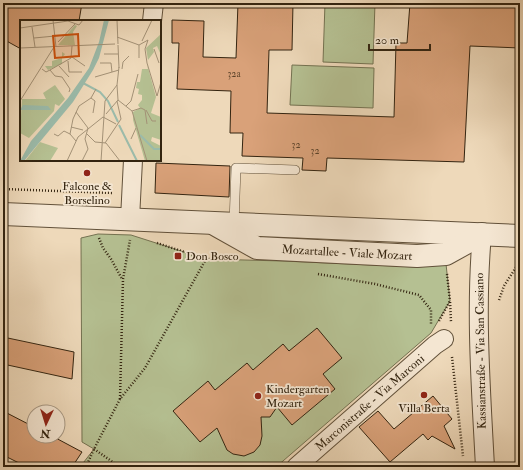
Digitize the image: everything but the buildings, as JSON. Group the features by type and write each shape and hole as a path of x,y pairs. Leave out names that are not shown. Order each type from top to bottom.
{"street":[{"path":"152,20 154,3"},
{"path":"130,227 133,161"},
{"name":"Mozartallee - Viale Mozart","path":"3,214 130,227 224,223 256,248 417,256 446,254 482,234"},
{"path":"482,234 520,236"},
{"name":"Kassianstraße - Via San Cassiano","path":"482,234 479,287 481,390 485,467"},
{"name":"Marconistraße - Via Marconi","path":"296,467 435,345 444,339"}],"lane":[{"path":"224,223 236,168 295,170"}],"path":[{"path":"3,189 107,193 119,191"},
{"path":"120,399 123,279 130,227"},
{"path":"98,234 103,248 123,279"},
{"path":"86,467 120,399 145,368 206,258"},
{"path":"311,273 375,284 419,295 431,310 431,325"},
{"path":"94,449 120,467"}],"green space":[{"path":"325,3 375,3 373,64 323,62"},
{"path":"292,65 374,68 373,108 290,105"},
{"path":"98,234 131,235 206,259 416,267 446,264 450,301 431,333 276,467 80,467 94,449 82,442 81,238"}],"place":[{"name":"Falcone & Borselino","path":"87,173"},
{"name":"Don Bosco","path":"178,256"},
{"name":"Villa Berta","path":"424,395"},
{"name":"Kindergarten Mozart","path":"258,396"}]}
